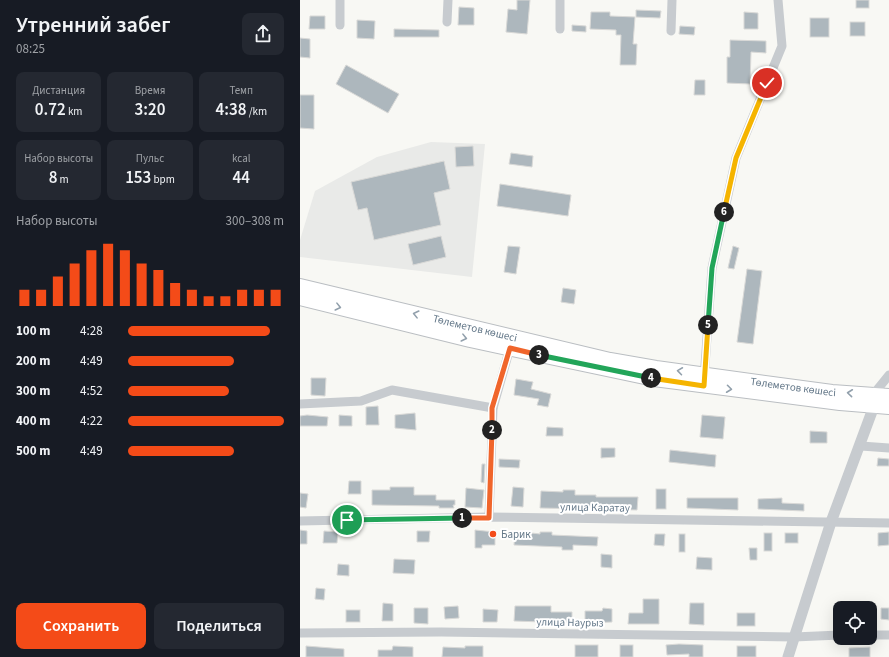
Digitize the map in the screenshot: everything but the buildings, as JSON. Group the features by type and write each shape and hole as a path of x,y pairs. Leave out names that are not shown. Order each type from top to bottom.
{"main road":[{"name":"Төлеметов көшесі","path":"300,286 610,360 704,380"},
{"name":"Төлеметов көшесі","path":"300,298 609,370 873,401 889,407"},
{"name":"Төлеметов көшесі","path":"873,401 889,396"}],"street":[{"path":"340,0 340,25"},
{"path":"447,22 448,0"},
{"path":"560,0 560,29"},
{"path":"671,31 672,0"},
{"path":"704,380 712,268 736,158 782,46 778,0"},
{"path":"489,518 492,408 510,348"},
{"path":"788,657 831,522 861,446 873,401 889,375"},
{"path":"300,404 361,401 392,390 492,408"},
{"path":"861,446 889,448"},
{"name":"улица Каратау","path":"300,521 489,518 889,523"},
{"name":"улица Наурыз","path":"300,633 441,632 794,637 833,635"},
{"path":"877,635 889,635"}],"shaded area":[{"path":"431,142 485,144 472,277 300,257 300,240 315,191 377,157"}],"place":[{"name":"Барик","path":"493,534"}],"route":[{"path":"347,520 489,518 492,408 510,348 654,379 704,386 712,268 736,158 767,83"}]}
